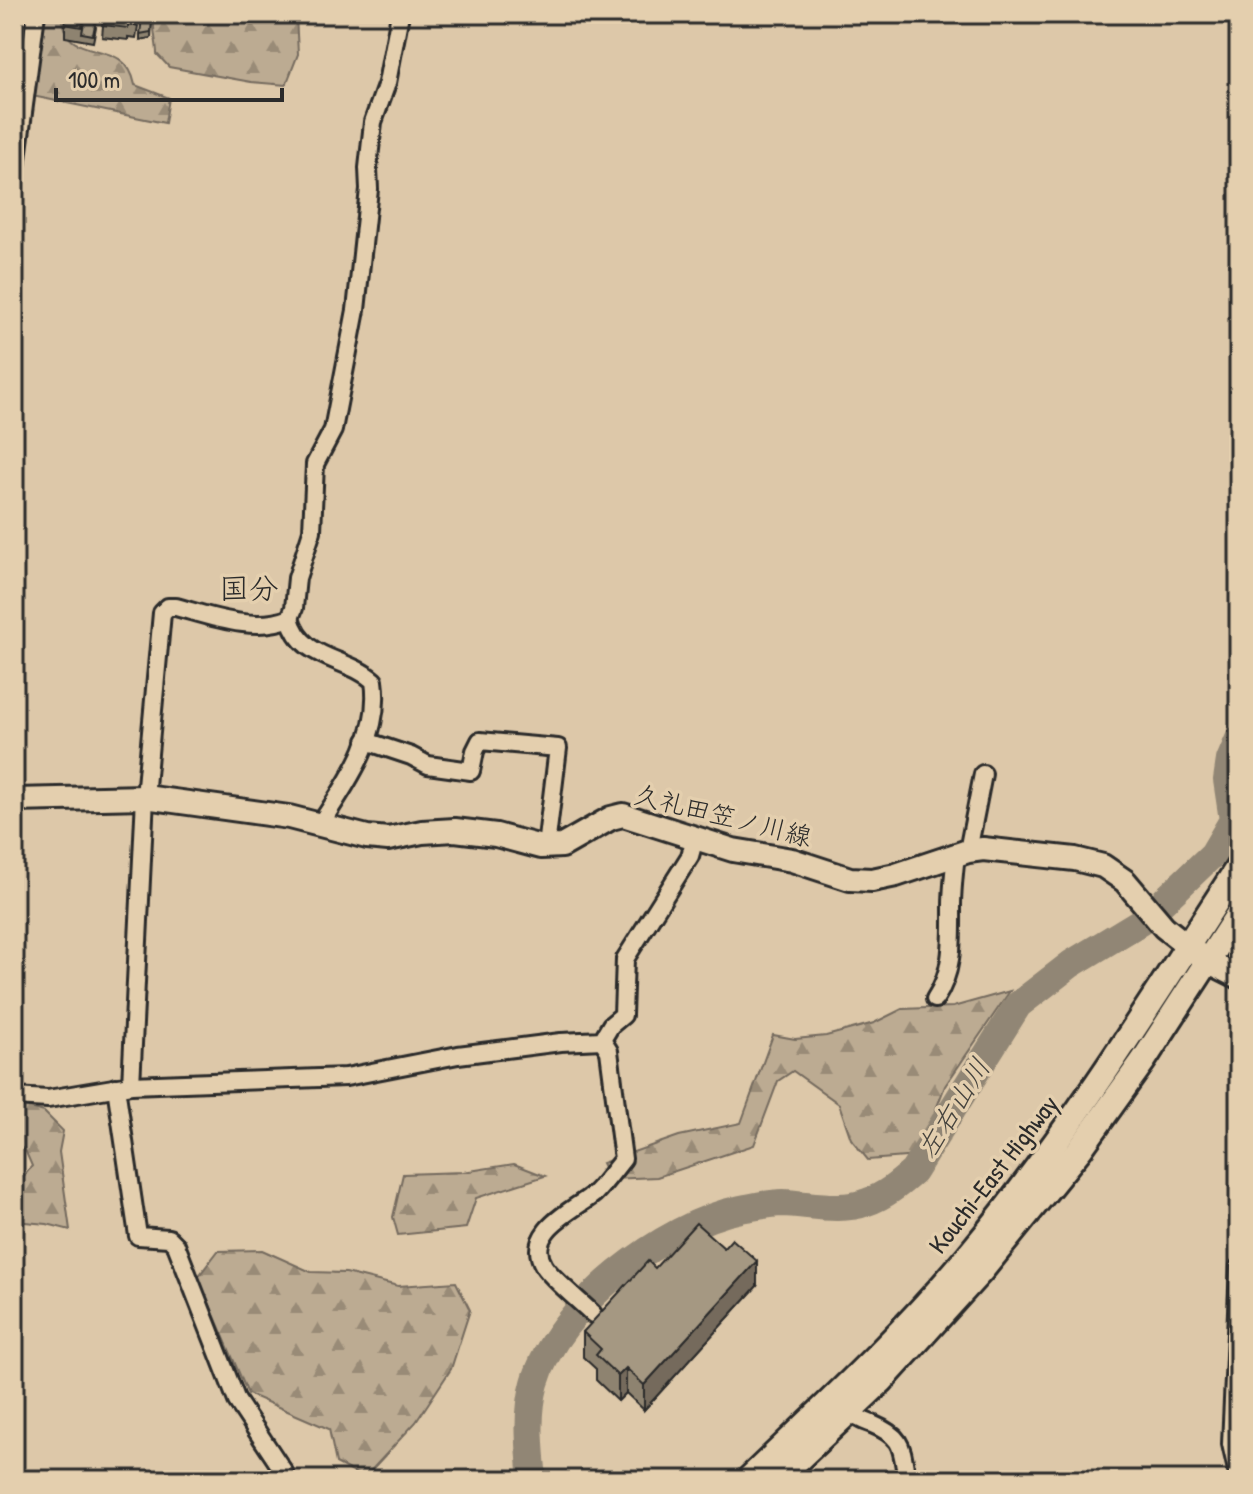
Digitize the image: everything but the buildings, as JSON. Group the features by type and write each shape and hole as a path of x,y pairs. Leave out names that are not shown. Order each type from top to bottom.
{"highway":[{"name":"Kouchi-East Highway","path":"776,1480 850,1412 981,1271 1070,1161 1143,1061 1239,866"},
{"name":"Kouchi-East Highway","path":"748,1480 862,1370 969,1256 1197,953 1239,913"}],"main road":[{"path":"14,800 145,797 321,823 367,837 388,839 422,832 455,830 496,835 546,847"},
{"name":"久礼田笠ノ川線","path":"546,847 562,846 611,818 623,815 733,850 792,860 850,879 872,880 896,875 962,853 1000,850 1037,857 1075,859 1103,866 1125,881 1164,927 1197,953 1239,977"}],"street":[{"path":"14,181 36,14"},
{"path":"321,823 360,761 374,715 374,681 363,672 313,652 293,630 290,618 297,578 312,531 315,464 333,430 356,310 373,122 387,83 400,14"},
{"path":"283,1480 284,1472 237,1401 176,1245 169,1238 138,1236 124,1086 162,613 168,607 176,607 234,621 279,623 290,618"},
{"path":"366,741 428,765 471,771 480,741 558,748 546,847"},
{"path":"935,999 943,987 953,950 952,902 983,774"},
{"path":"602,1040 611,1025 623,1015 625,959 690,856 695,838"},
{"path":"14,1097 48,1099 124,1086 346,1077 458,1055 602,1040"},
{"path":"587,1308 546,1269 542,1263 541,1247 545,1231 554,1221 597,1191 623,1159 609,1051 602,1040"},
{"path":"1239,1267 1231,1444 1239,1479"},
{"path":"850,1412 892,1432 899,1442 907,1480"}],"green space":[{"path":"44,14 62,14 65,30 72,40 119,59 129,69 135,85 169,98 165,123 32,96"},
{"path":"155,14 296,14 298,54 286,85 169,67 157,54"},
{"path":"1010,991 945,1086 918,1156 868,1160 851,1139 839,1104 793,1071 778,1081 754,1145 657,1177 610,1179 602,1163 679,1136 741,1123 773,1035 795,1039 826,1036 874,1023 902,1009 953,1007"},
{"path":"14,1103 44,1112 63,1131 59,1152 70,1230 14,1221 14,1183 19,1182 32,1166 25,1150 14,1143"},
{"path":"514,1164 545,1176 476,1198 466,1228 398,1235 393,1217 403,1174 463,1172"},
{"path":"262,1250 311,1272 346,1273 398,1286 456,1282 470,1310 451,1369 416,1422 364,1478 336,1463 329,1429 248,1394 198,1277 218,1251"}],"waterway":[{"name":"左右山川","path":"533,1480 530,1419 535,1383 547,1354 590,1299 617,1273 648,1251 679,1232 711,1218 778,1203 836,1207 857,1205 886,1193 913,1172 1018,1005 1071,964 1145,919 1213,854 1233,820 1227,780 1230,760 1239,739"}],"district":[{"name":"国分","path":"249,588"}]}
